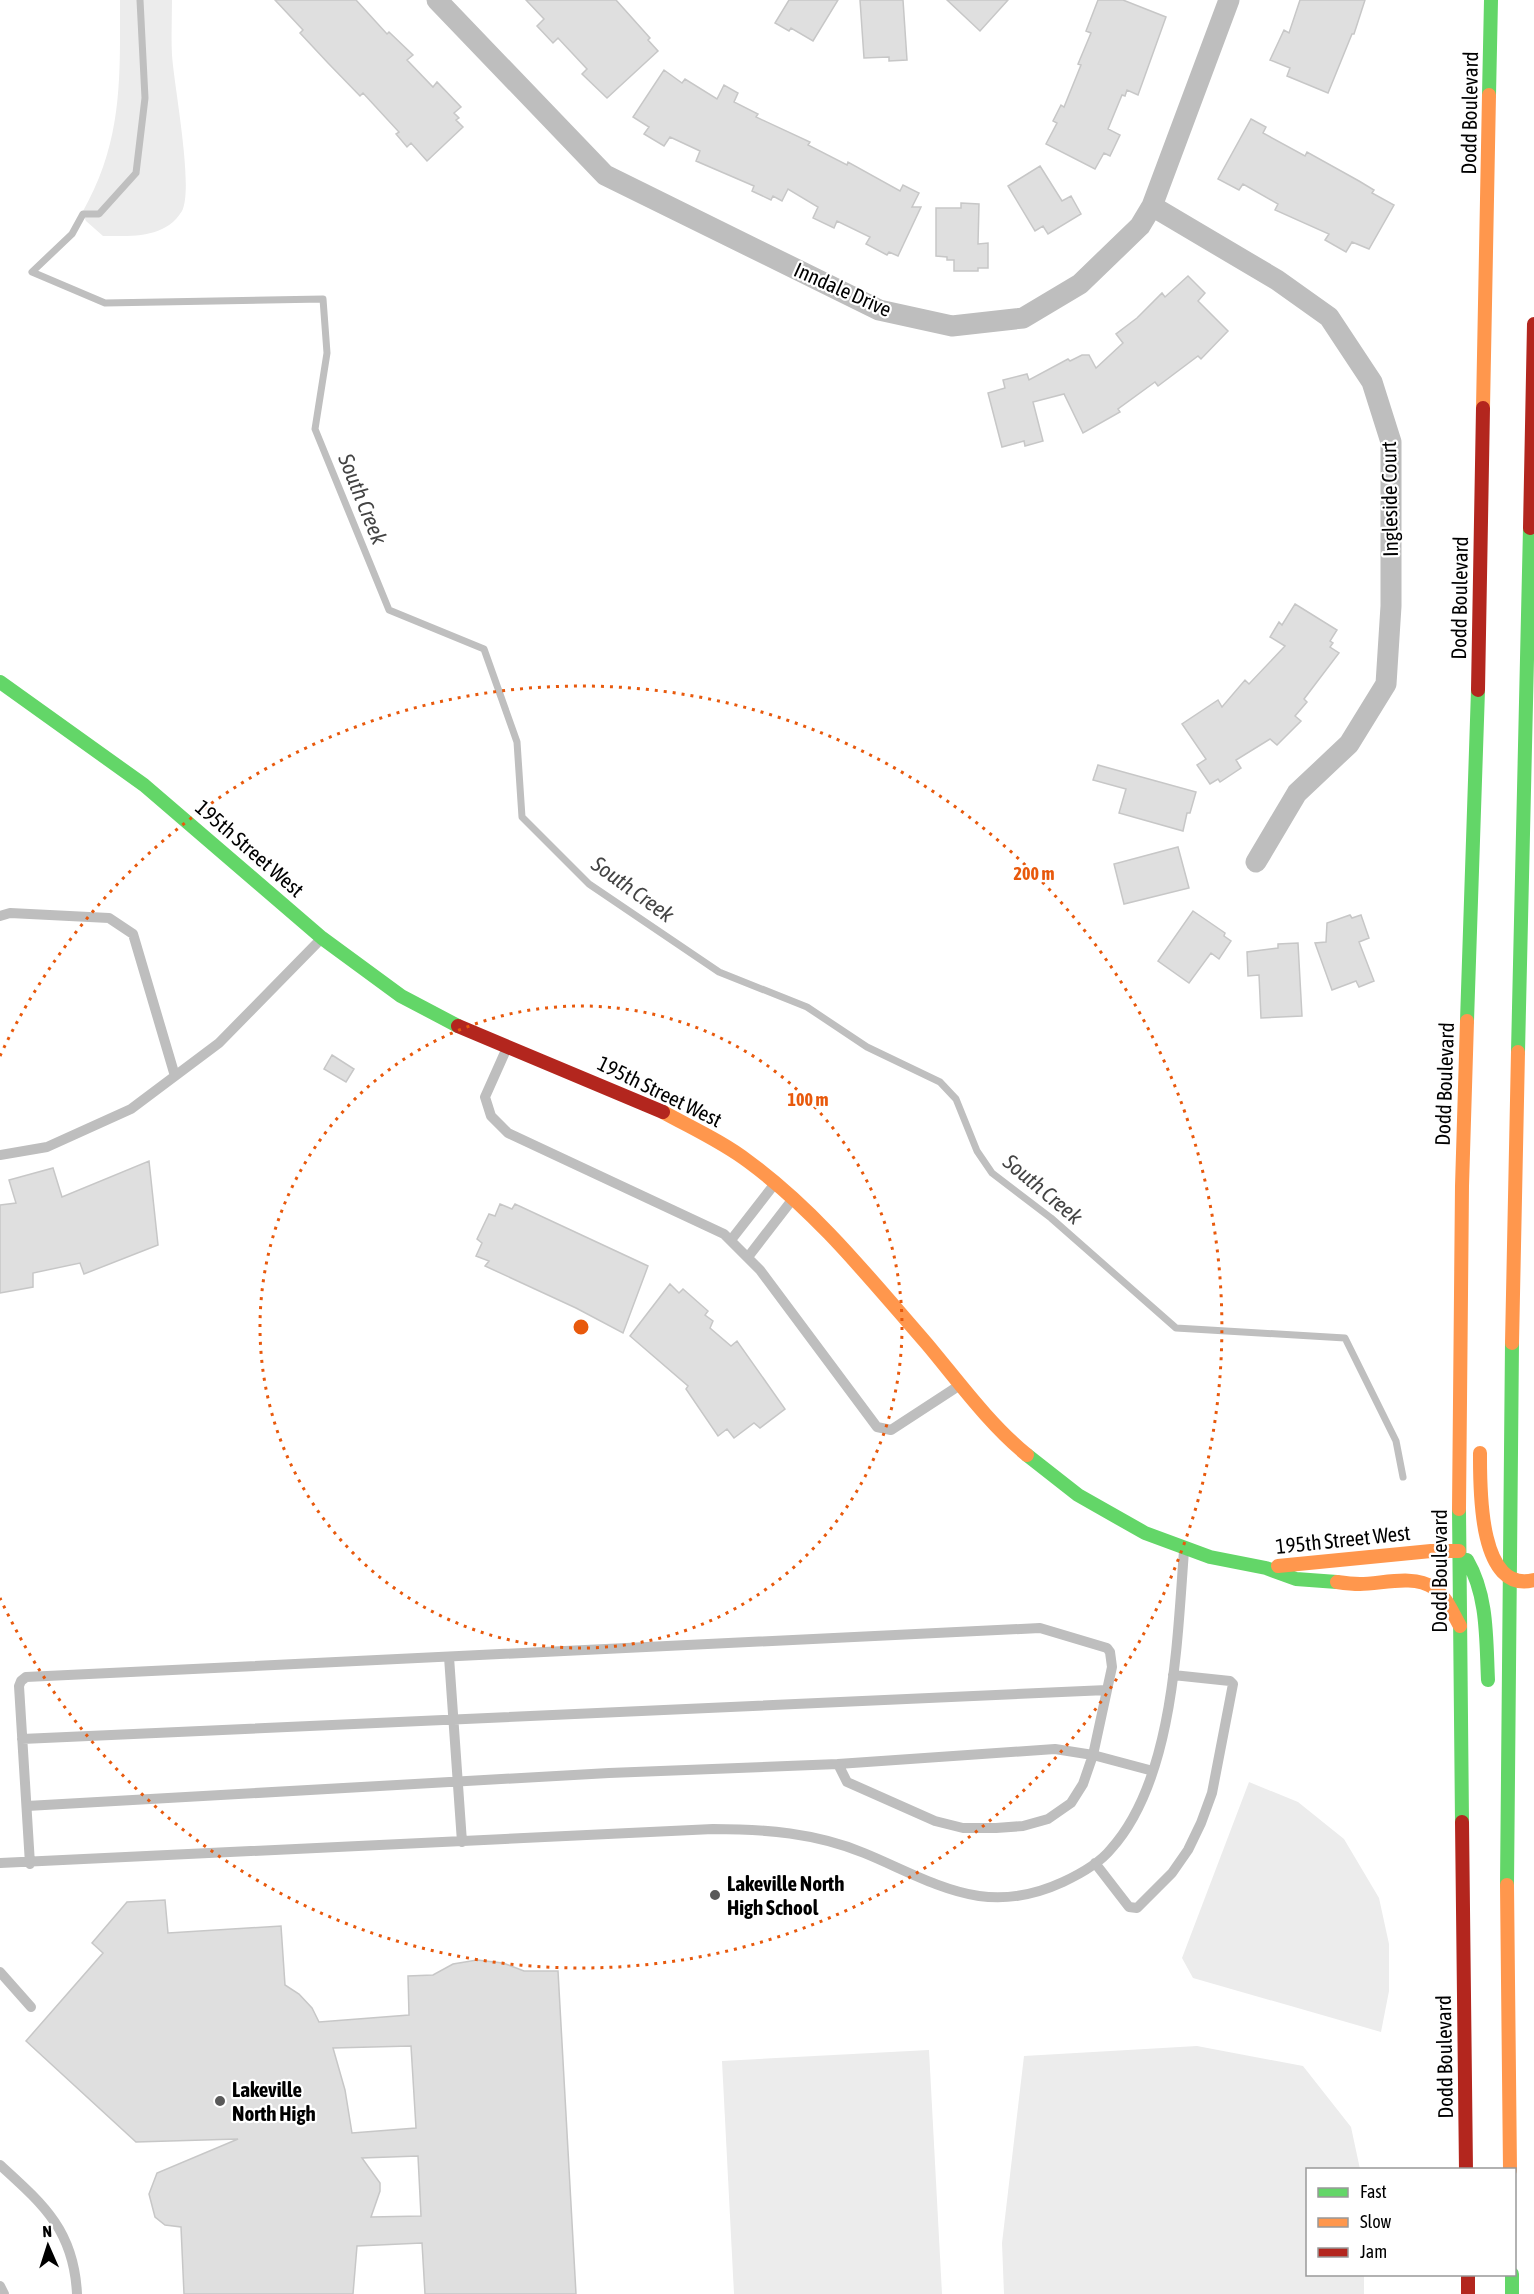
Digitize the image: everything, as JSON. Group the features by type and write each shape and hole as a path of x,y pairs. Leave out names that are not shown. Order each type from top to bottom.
{"main road":[{"name":"Dodd Boulevard","path":"1466,2168 1459,1551 1462,1186 1479,677 1491,0"},
{"path":"1510,2168 1507,1979 1507,1577 1534,324"},
{"name":"195th Street West","path":"0,682 144,785 322,938 401,996 444,1020 624,1093 715,1140 748,1162 793,1199 849,1254 1024,1453 1059,1482 1124,1523 1210,1557 1266,1568 1296,1579 1327,1583 1413,1581 1421,1583 1434,1588 1449,1606 1460,1626"},
{"path":"1462,1186 1478,1216"},
{"path":"1480,1440 1481,1497 1489,1549 1496,1565 1507,1577 1520,1582 1534,1580"},
{"path":"1508,1514 1524,1534"},
{"name":"195th Street West","path":"1266,1568 1304,1561 1384,1557 1437,1549 1459,1551"},
{"path":"1459,1551 1471,1565 1479,1586 1486,1642 1488,1690"},
{"path":"1493,1942 1507,1979"},
{"path":"1468,2276 1468,2294"},
{"path":"1512,2276 1512,2294"}],"street":[{"name":"Inndale Drive","path":"437,0 605,175 879,310 952,326 1023,318 1080,284 1140,226 1152,206 1229,0"},
{"name":"Ingleside Court","path":"1152,206 1277,280 1329,317 1372,382 1391,442 1391,606 1386,684 1349,744 1297,793 1257,862"}],"lane":[{"path":"0,916 10,913 109,918 133,934 175,1077"},
{"path":"0,1155 47,1147 131,1110 219,1043 322,938"},
{"path":"508,1047 485,1097 491,1116 508,1133 724,1234 760,1270 877,1427 891,1430 962,1384"},
{"path":"730,1240 775,1183"},
{"path":"748,1257 793,1199"},
{"path":"0,1863 713,1829 756,1829 797,1834 830,1842 862,1852 955,1890 979,1896 1002,1898 1026,1894 1054,1886 1083,1872 1095,1863 1110,1851 1141,1807 1153,1771 1173,1675 1184,1548"},
{"path":"30,1863 19,1686 26,1677 1040,1628 1107,1648 1110,1652 1112,1660 1107,1690 1093,1755 1083,1784 1071,1803 1048,1819 1023,1826 996,1828 963,1828 935,1821 847,1782 838,1764"},
{"path":"449,1657 462,1842"},
{"path":"1095,1863 1129,1907 1137,1908 1172,1873 1188,1850 1201,1823 1214,1781 1233,1684 1230,1681 1173,1675"},
{"path":"22,1739 1107,1690"},
{"path":"27,1806 838,1764 1055,1749 1093,1755 1153,1771"},
{"path":"0,1972 31,2007"},
{"path":"0,2165 35,2196 57,2223 71,2253 76,2271 77,2294"},
{"path":"0,2286 4,2294"}],"shaded area":[{"path":"120,0 172,0 172,55 185,160 185,199 182,211 166,227 147,234 103,236 86,221 82,213 105,161 112,135 119,84"},
{"path":"1249,1782 1298,1802 1344,1839 1379,1898 1389,1944 1389,1991 1381,2032 1193,1978 1182,1958"},
{"path":"1197,2046 1303,2066 1351,2127 1360,2168 1306,2168 1306,2276 1364,2276 1364,2294 1004,2294 1002,2243 1024,2056"},
{"path":"929,2050 942,2294 734,2294 722,2061"}],"building":[{"path":"275,0 356,0 387,34 389,32 413,55 407,60 433,87 437,82 461,107 454,113 459,118 456,120 463,127 427,161 411,143 407,147 396,134 399,132 363,93 360,96 328,63 300,33 303,30"},
{"path":"526,0 616,0 650,38 648,40 658,51 607,98 582,74 587,69 558,38 553,43 537,26 544,19"},
{"path":"789,0 838,0 813,41 791,28 789,31 775,23"},
{"path":"860,0 903,0 907,60 889,61 889,57 864,58"},
{"path":"947,0 1008,0 980,31"},
{"path":"1098,0 1123,0 1166,17 1138,95 1127,90 1125,96 1122,95 1108,129 1120,135 1110,156 1104,153 1095,169 1046,144 1057,123 1053,121 1061,105 1064,107 1081,65 1078,64 1091,33 1086,31"},
{"path":"1300,0 1365,0 1354,34 1352,34 1328,93 1287,76 1290,68 1270,60 1284,30 1289,33"},
{"path":"664,70 682,83 685,79 717,99 724,85 738,93 734,102 758,114 756,117 810,142 808,145 847,165 848,162 900,191 903,185 919,193 912,207 921,207 898,256 889,252 887,255 866,244 870,237 837,221 834,228 813,218 818,207 788,189 782,201 773,196 771,200 752,191 754,186 696,161 700,151 670,137 664,146 644,134 649,127 633,117"},
{"path":"1251,119 1266,127 1263,133 1305,156 1307,152 1374,190 1372,193 1394,205 1369,249 1352,242 1346,252 1325,240 1329,234 1275,210 1278,204 1243,184 1239,190 1218,179"},
{"path":"1040,166 1062,201 1071,196 1081,214 1048,234 1043,226 1035,231 1008,186"},
{"path":"961,203 979,204 978,244 988,243 988,268 978,268 978,271 954,271 954,260 936,256 936,208 961,208"},
{"path":"1188,276 1205,293 1198,301 1228,331 1201,359 1198,356 1158,386 1155,382 1118,409 1120,412 1083,433 1064,394 1033,402 1043,441 1025,446 1024,441 1002,447 988,393 1005,388 1003,380 1027,374 1029,380 1068,359 1070,361 1082,355 1089,355 1096,368 1123,343 1116,334 1137,318 1162,293 1165,297"},
{"path":"1295,604 1337,630 1330,641 1333,643 1330,647 1339,653 1304,699 1307,702 1295,716 1301,721 1277,745 1270,739 1236,760 1241,768 1220,782 1218,779 1210,784 1197,765 1206,759 1182,724 1218,700 1222,707 1245,680 1249,684 1285,646 1270,637 1279,622 1282,625"},
{"path":"1098,765 1196,792 1190,813 1187,813 1183,831 1119,813 1126,789 1093,780"},
{"path":"1178,847 1189,888 1124,904 1114,864"},
{"path":"1193,911 1225,933 1224,936 1231,941 1219,959 1211,953 1189,983 1158,961"},
{"path":"1350,915 1352,918 1361,915 1369,938 1359,942 1374,981 1359,987 1356,981 1332,990 1315,943 1326,942 1327,923"},
{"path":"1298,943 1302,1016 1261,1018 1259,975 1248,976 1247,952 1278,948 1278,944"},
{"path":"332,1055 354,1069 346,1082 324,1069"},
{"path":"149,1161 158,1245 84,1274 80,1263 33,1273 33,1287 0,1293 0,1205 16,1203 9,1180 53,1168 62,1197"},
{"path":"500,1204 512,1209 515,1204 648,1266 623,1333 576,1308 485,1266 489,1261 476,1256 482,1243 477,1239 489,1214 495,1216"},
{"path":"670,1284 679,1293 683,1289 708,1311 705,1315 713,1321 710,1328 731,1346 737,1341 785,1409 760,1428 754,1423 734,1438 727,1429 718,1436 686,1389 688,1386 630,1336"},
{"name":"Lakeville North High","path":"165,1900 168,1933 281,1926 285,1985 299,1994 312,2008 319,2022 409,2015 408,1976 433,1975 453,1964 477,1960 503,1963 524,1971 558,1971 576,2294 425,2294 422,2243 357,2246 353,2294 184,2294 181,2227 165,2225 155,2217 149,2194 157,2173 238,2139 136,2142 26,2041 103,1953 92,1943 127,1902","holes":["411,2046 416,2128 352,2133 345,2090 333,2048","418,2156 421,2216 371,2217 380,2191 380,2183 362,2158"]}],"waterway":[{"name":"South Creek","path":"140,0 145,98 136,173 99,214 83,214 72,234 32,272 105,303 323,299 327,353 315,429 389,610 484,649 517,742 522,817 589,884 719,972 807,1007 867,1047 940,1082 956,1099 977,1151 992,1173 1051,1218 1176,1328 1345,1338 1396,1441 1403,1477"}],"traffic: fast":[{"path":"1489,95 1491,0"},
{"path":"1518,1052 1530,528"},
{"path":"0,682 144,785 322,938 401,996 458,1026"},
{"path":"1467,1021 1478,690"},
{"path":"1507,1885 1512,1343"},
{"path":"1027,1455 1078,1495 1145,1533 1210,1557 1266,1568 1296,1579 1337,1582"},
{"path":"1459,1509 1462,1822"},
{"path":"1467,1560 1479,1588 1485,1618 1488,1680"},
{"path":"1512,2276 1512,2294"}],"traffic: slow":[{"path":"1483,408 1489,95"},
{"path":"1459,1509 1462,1186 1467,1021"},
{"path":"1512,1343 1518,1052"},
{"path":"663,1112 739,1155 798,1203 864,1272 987,1416 1027,1455"},
{"path":"1480,1453 1482,1512 1492,1555 1502,1571 1516,1580 1534,1580"},
{"path":"1278,1566 1431,1551 1459,1551"},
{"path":"1337,1582 1360,1584 1417,1581 1426,1584 1442,1596 1460,1626"},
{"path":"1507,1885 1510,2168"}],"traffic: jam":[{"path":"1530,528 1534,324"},
{"path":"1478,690 1483,408"},
{"path":"458,1026 663,1112"},
{"path":"1462,1822 1466,2168"},
{"path":"1468,2276 1468,2294"}],"place":[{"name":"Lakeville North High School","path":"715,1895"},
{"name":"Lakeville North High","path":"220,2101"}]}
